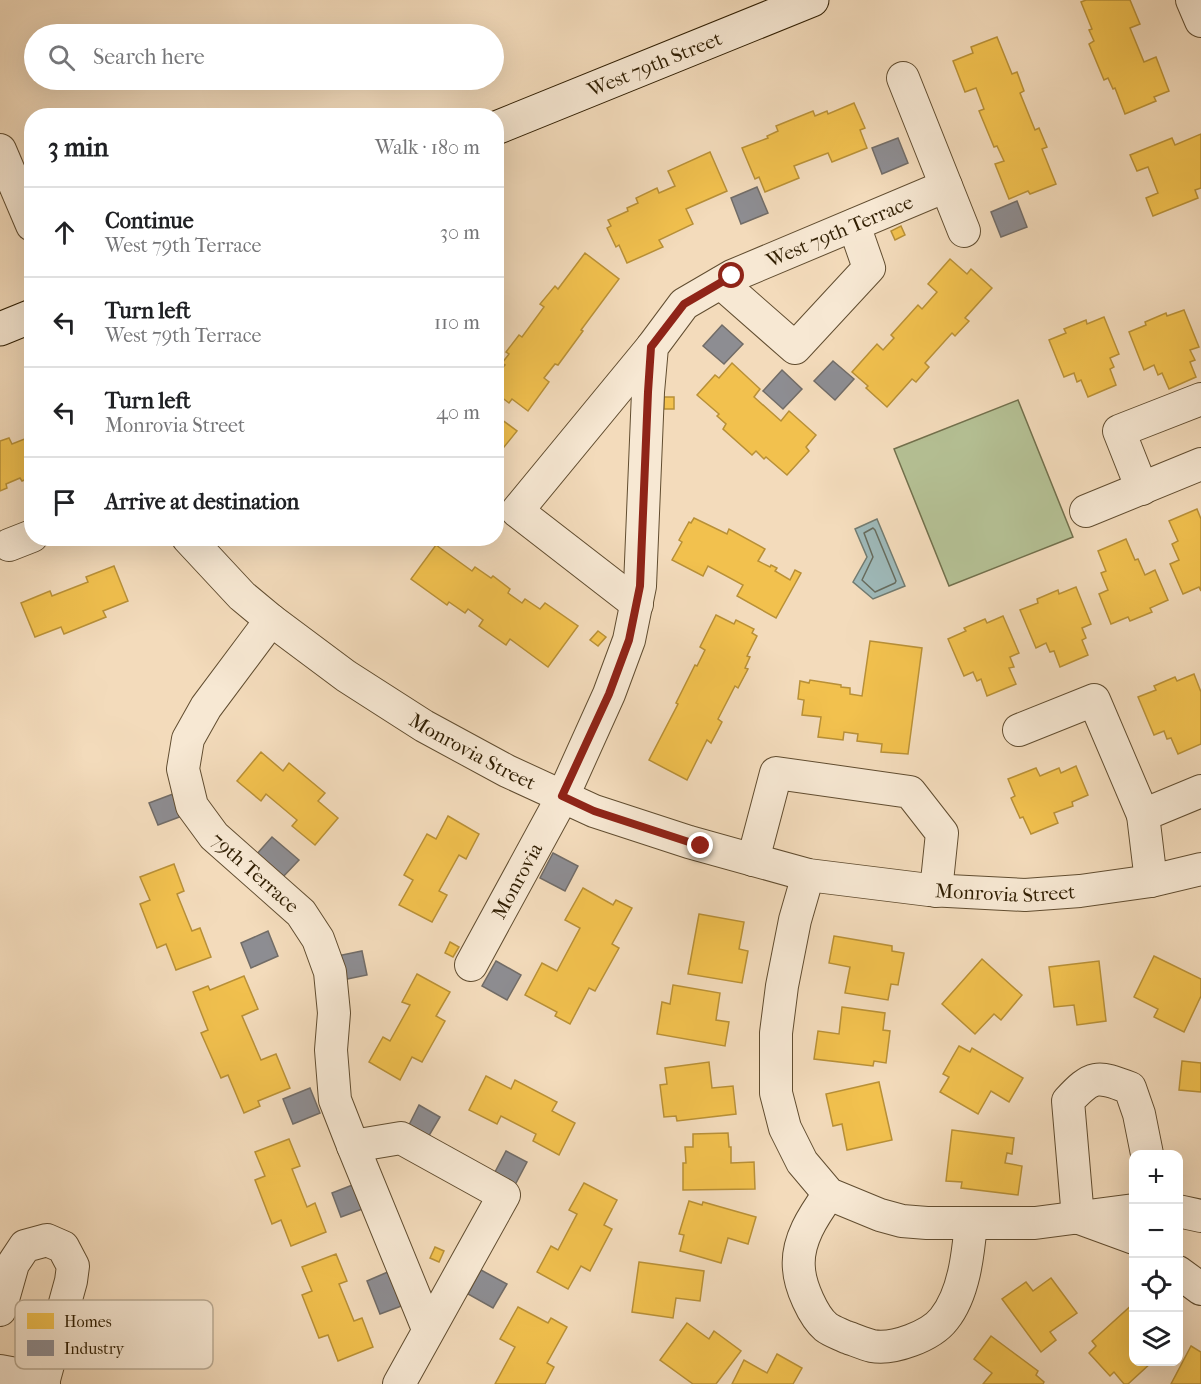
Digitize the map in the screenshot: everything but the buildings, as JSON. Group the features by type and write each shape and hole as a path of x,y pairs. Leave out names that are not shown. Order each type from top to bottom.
{"street":[{"path":"1192,0 1201,21"},
{"name":"West 79th Street","path":"504,125 794,3"},
{"path":"903,78 964,231"},
{"path":"0,150 24,206"},
{"name":"West 79th Terrace","path":"637,604 517,511 684,304 721,283 946,186"},
{"path":"721,283 795,348 868,268 854,225"},
{"path":"0,329 24,319"},
{"path":"562,796 609,694 629,640 637,604 640,586 651,347"},
{"path":"1142,489 1119,431 1201,399"},
{"path":"1086,511 1201,464"},
{"name":"Monrovia Street","path":"195,546 242,596 271,620 346,676 424,726 507,771 562,796 605,814 701,846 808,875 936,891 1025,894 1080,891 1151,881 1201,869"},
{"name":"79th Terrace","path":"271,620 206,707 188,739 183,769 192,806 214,836 301,913 318,939 330,972 334,1013 331,1050 335,1100 428,1329"},
{"path":"1019,730 1094,700 1143,814 1151,881"},
{"path":"753,860 776,773 910,792 942,832 936,891"},
{"path":"1143,814 1201,791"},
{"name":"Monrovia","path":"471,965 562,796"},
{"path":"808,875 795,920 782,986 776,1033 776,1093 785,1128 802,1162 829,1194 880,1215 902,1221 1035,1223 1129,1211"},
{"path":"1078,1218 1068,1101 1084,1084 1105,1078 1130,1088 1139,1114 1145,1150"},
{"path":"353,1146 401,1138 504,1195 399,1384"},
{"path":"829,1194 810,1222 802,1243 798,1268 808,1300 826,1327 874,1347 900,1344 918,1337 944,1320 957,1295 963,1276 971,1223"},
{"path":"1183,1212 1201,1216"},
{"path":"1078,1218 1129,1236"},
{"path":"0,1310 14,1264 25,1246 46,1240 63,1246 73,1266 66,1300"},
{"path":"1183,1275 1201,1289"},
{"path":"0,1371 43,1384 47,1369"}],"green space":[{"path":"1018,400 1073,537 949,586 894,449"}],"water":[{"path":"877,519 905,586 873,599 853,582 867,557 855,529"}],"route":[{"path":"701,846 594,811 562,796 609,694 629,640 640,586 651,347 684,304 732,276"}]}
